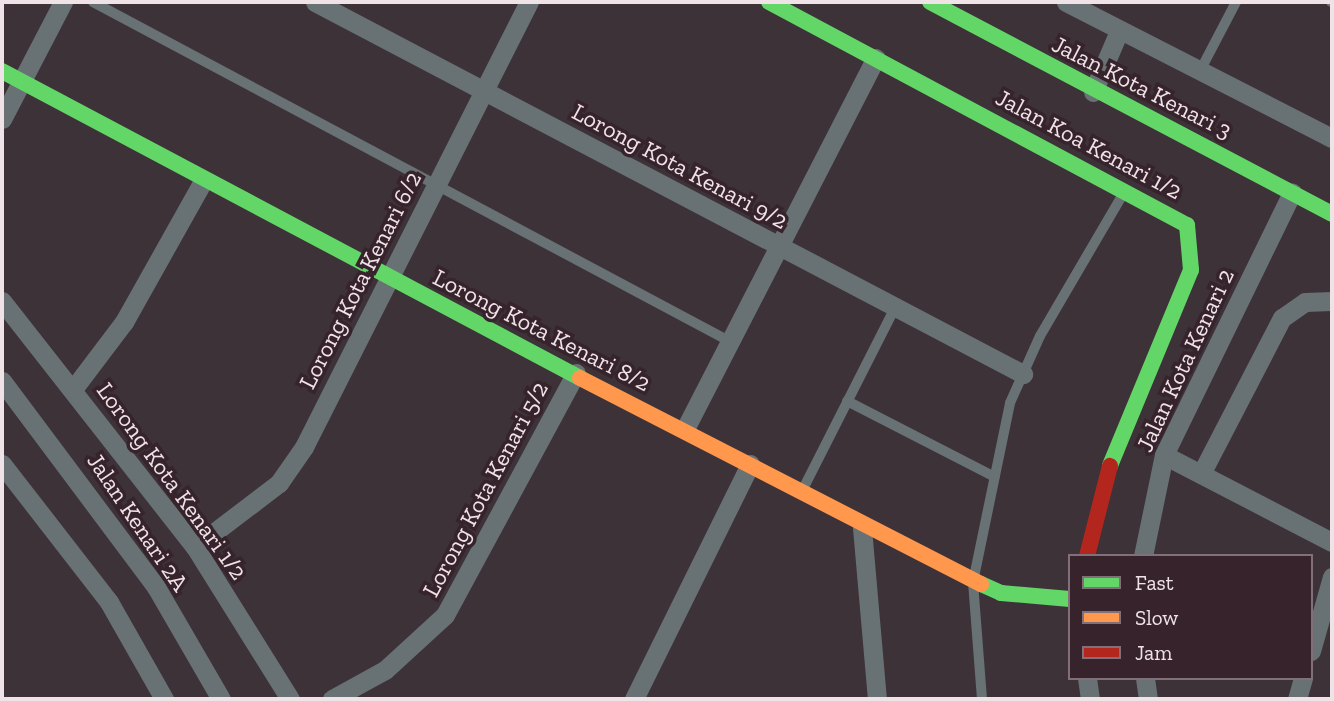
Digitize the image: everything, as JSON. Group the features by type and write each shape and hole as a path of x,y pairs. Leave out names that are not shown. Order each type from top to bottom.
{"street":[{"path":"2,119 19,81 63,2"},
{"name":"Lorong Kota Kenari 9/2","path":"315,2 1023,374"},
{"name":"Lorong Kota Kenari 6/2","path":"195,547 279,483 304,447 529,2"},
{"name":"Jalan Koa Kenari 1/2","path":"768,2 1126,189 1187,225 1193,252 1119,432 1088,554"},
{"name":"Jalan Kota Kenari 3","path":"930,2 1093,92 1332,214"},
{"name":"Jalan Kota Kenari 3","path":"1066,2 1332,138"},
{"path":"1093,92 1119,31"},
{"path":"685,429 876,58"},
{"name":"Lorong Kota Kenari 8/2","path":"2,71 203,181 802,491 862,528 973,582 1031,599 1068,599"},
{"path":"74,388 124,322 203,181"},
{"name":"Jalan Kota Kenari 2","path":"1143,554 1164,455 1292,192"},
{"name":"Lorong Kota Kenari 1/2","path":"2,301 74,388 195,547 290,699"},
{"path":"1201,474 1282,318 1305,302 1332,301"},
{"name":"Lorong Kota Kenari 5/2","path":"332,699 385,670 445,615 576,373"},
{"name":"Jalan Kenari 2A","path":"2,381 156,587 221,699"},
{"path":"1164,455 1332,541"},
{"path":"2,464 108,601 164,699"},
{"path":"634,699 750,464"},
{"path":"862,528 877,699"},
{"path":"1313,644 1332,577"},
{"path":"1087,680 1090,699"},
{"path":"1145,680 1149,699"},
{"path":"1297,699 1302,680"}],"lane":[{"path":"93,2 729,341"},
{"path":"1201,69 1236,2"},
{"path":"982,699 973,582 1010,403 1023,374 1126,189"},
{"path":"802,491 896,306"},
{"path":"847,401 995,477"}],"traffic: fast":[{"path":"769,2 1187,225 1191,270 1110,466"},
{"path":"930,2 1332,214"},
{"path":"2,71 580,378"},
{"path":"981,584 1001,593 1068,599"}],"traffic: slow":[{"path":"580,378 981,584"}],"traffic: jam":[{"path":"1088,554 1110,466"}]}
